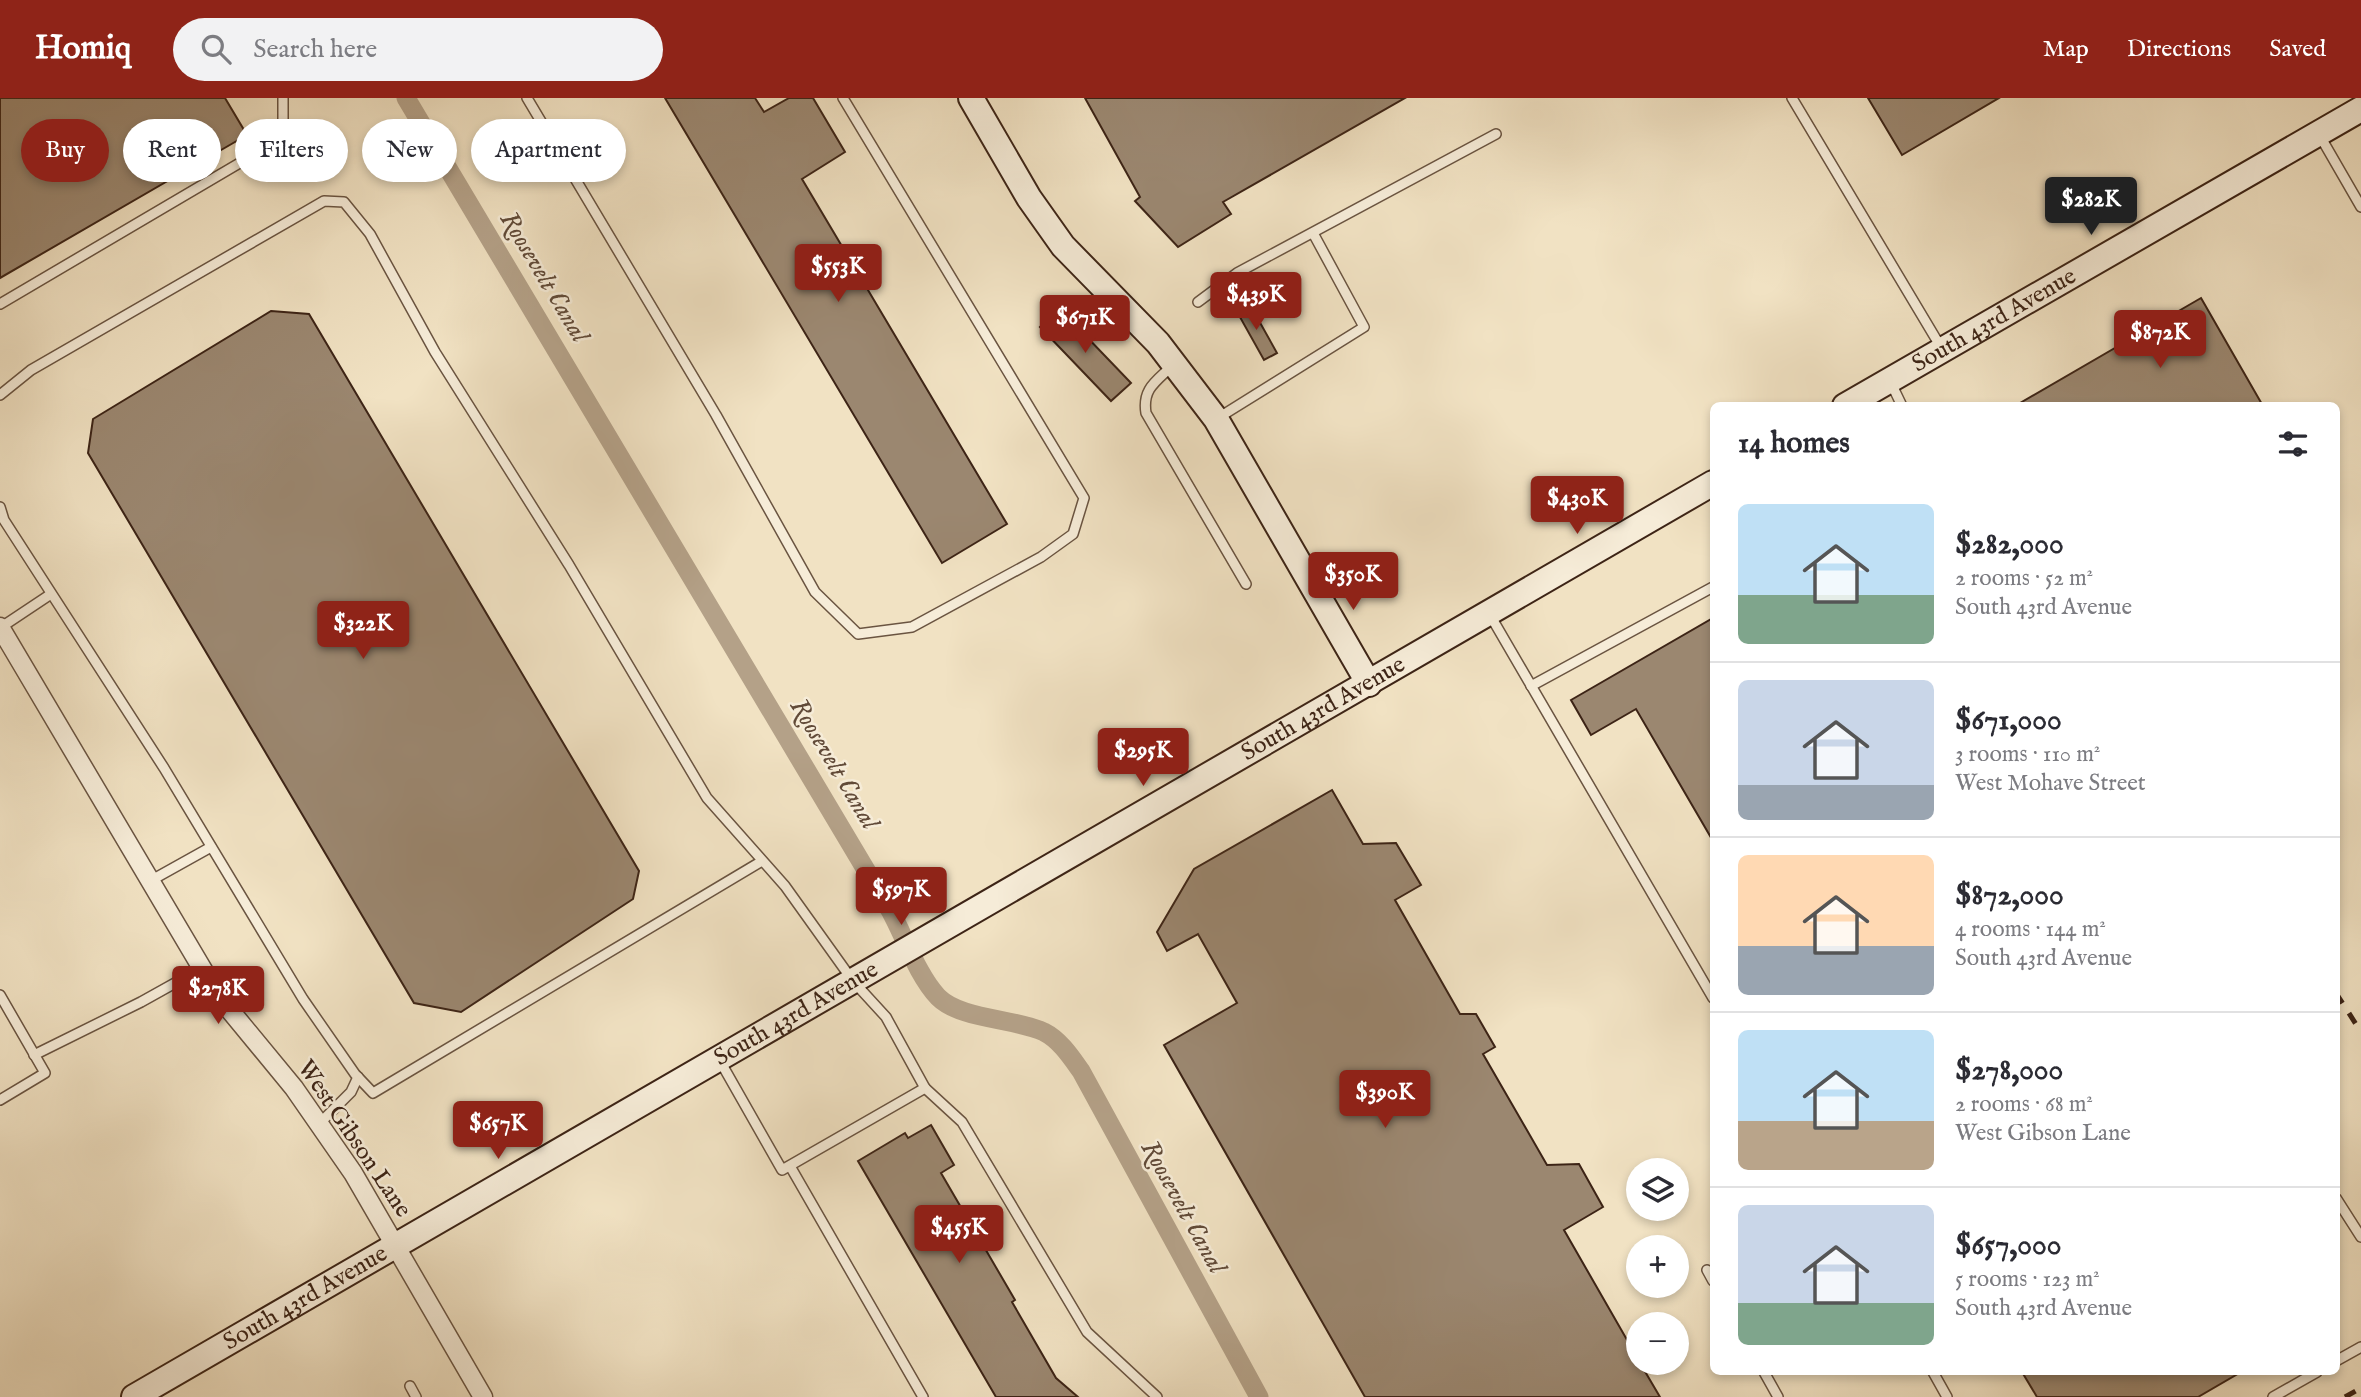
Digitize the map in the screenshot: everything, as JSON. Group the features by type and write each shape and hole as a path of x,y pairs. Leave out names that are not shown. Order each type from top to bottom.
{"main road":[{"path":"971,98 1029,198 1063,246 1158,343 1216,419 1369,684"},
{"name":"South 43rd Avenue","path":"1852,402 2361,108"},
{"name":"South 43rd Avenue","path":"134,1397 1710,485"}],"street":[{"name":"West Gibson Lane","path":"0,627 219,997 294,1088 353,1172 483,1397"}],"lane":[{"path":"0,304 277,141 283,127 283,98"},
{"path":"527,98 716,415 815,592 858,634 912,627 1041,557 1073,534 1084,498 843,98"},
{"path":"1792,98 1942,349"},
{"path":"2318,133 2361,207"},
{"path":"1198,302 1237,273 1496,134"},
{"path":"0,395 31,370 324,201 344,202 370,234 435,352 569,565 706,798 785,886 853,981 886,1017 925,1088 962,1122 1087,1332 1157,1397"},
{"path":"1216,419 1364,327 1313,233"},
{"path":"1174,363 1147,391 1144,401 1146,413 1246,584"},
{"path":"1889,380 1900,402"},
{"path":"0,507 4,520 164,768 303,999 358,1077 373,1093 762,861"},
{"path":"1531,686 1710,589"},
{"path":"0,627 51,594"},
{"path":"1489,614 1710,993"},
{"path":"150,881 211,846"},
{"path":"34,1055 142,1002 202,968"},
{"path":"0,995 45,1073 0,1100"},
{"path":"719,1059 782,1170 925,1088"},
{"path":"319,1124 351,1092 358,1077"},
{"path":"790,1166 923,1397"},
{"path":"2340,1204 2361,1237"},
{"path":"1707,1270 1710,1276"},
{"path":"2340,1359 2361,1347"},
{"path":"1766,1375 1778,1397"},
{"path":"1935,1375 1947,1397"},
{"path":"2273,1397 2312,1375"},
{"path":"410,1386 416,1397"}],"building":[{"path":"0,98 225,98 237,119 235,119 235,142 221,150 221,119 123,119 123,182 166,182 0,278"},
{"path":"665,98 755,98 764,112 789,98 813,98 845,152 802,179 1007,524 942,563"},
{"path":"1085,98 1405,98 1223,202 1231,214 1178,247 1135,201 1140,197"},
{"path":"1868,98 1999,98 1902,155"},
{"path":"2201,298 2261,402 2022,402"},
{"path":"1249,303 1277,353 1264,360 1236,310"},
{"path":"1059,308 1131,383 1111,401 1040,327"},
{"path":"271,311 309,314 639,871 633,899 461,1012 414,1003 88,453 93,419"},
{"path":"1710,620 1710,836 1636,709 1591,735 1571,700"},
{"path":"1332,790 1363,844 1396,843 1421,885 1395,900 1460,1014 1476,1014 1495,1047 1483,1054 1547,1165 1579,1164 1603,1207 1564,1230 1626,1338 1626,1375 1647,1375 1660,1397 1365,1397 1164,1045 1237,1003 1198,934 1167,951 1157,932 1194,869"},
{"path":"931,1125 954,1165 941,1173 1015,1300 1012,1302 1056,1378 1078,1397 996,1397 858,1161 905,1133 908,1138"},
{"path":"2024,1375 2236,1375 2198,1397 2037,1397"}],"waterway":[{"name":"Roosevelt Canal","path":"406,98 891,912 924,979 948,1005 974,1014 1032,1027 1055,1040 1069,1055 1081,1071 1259,1397"}],"railway":[{"path":"2340,999 2361,1032"},
{"path":"2345,1397 2361,1388"}]}
